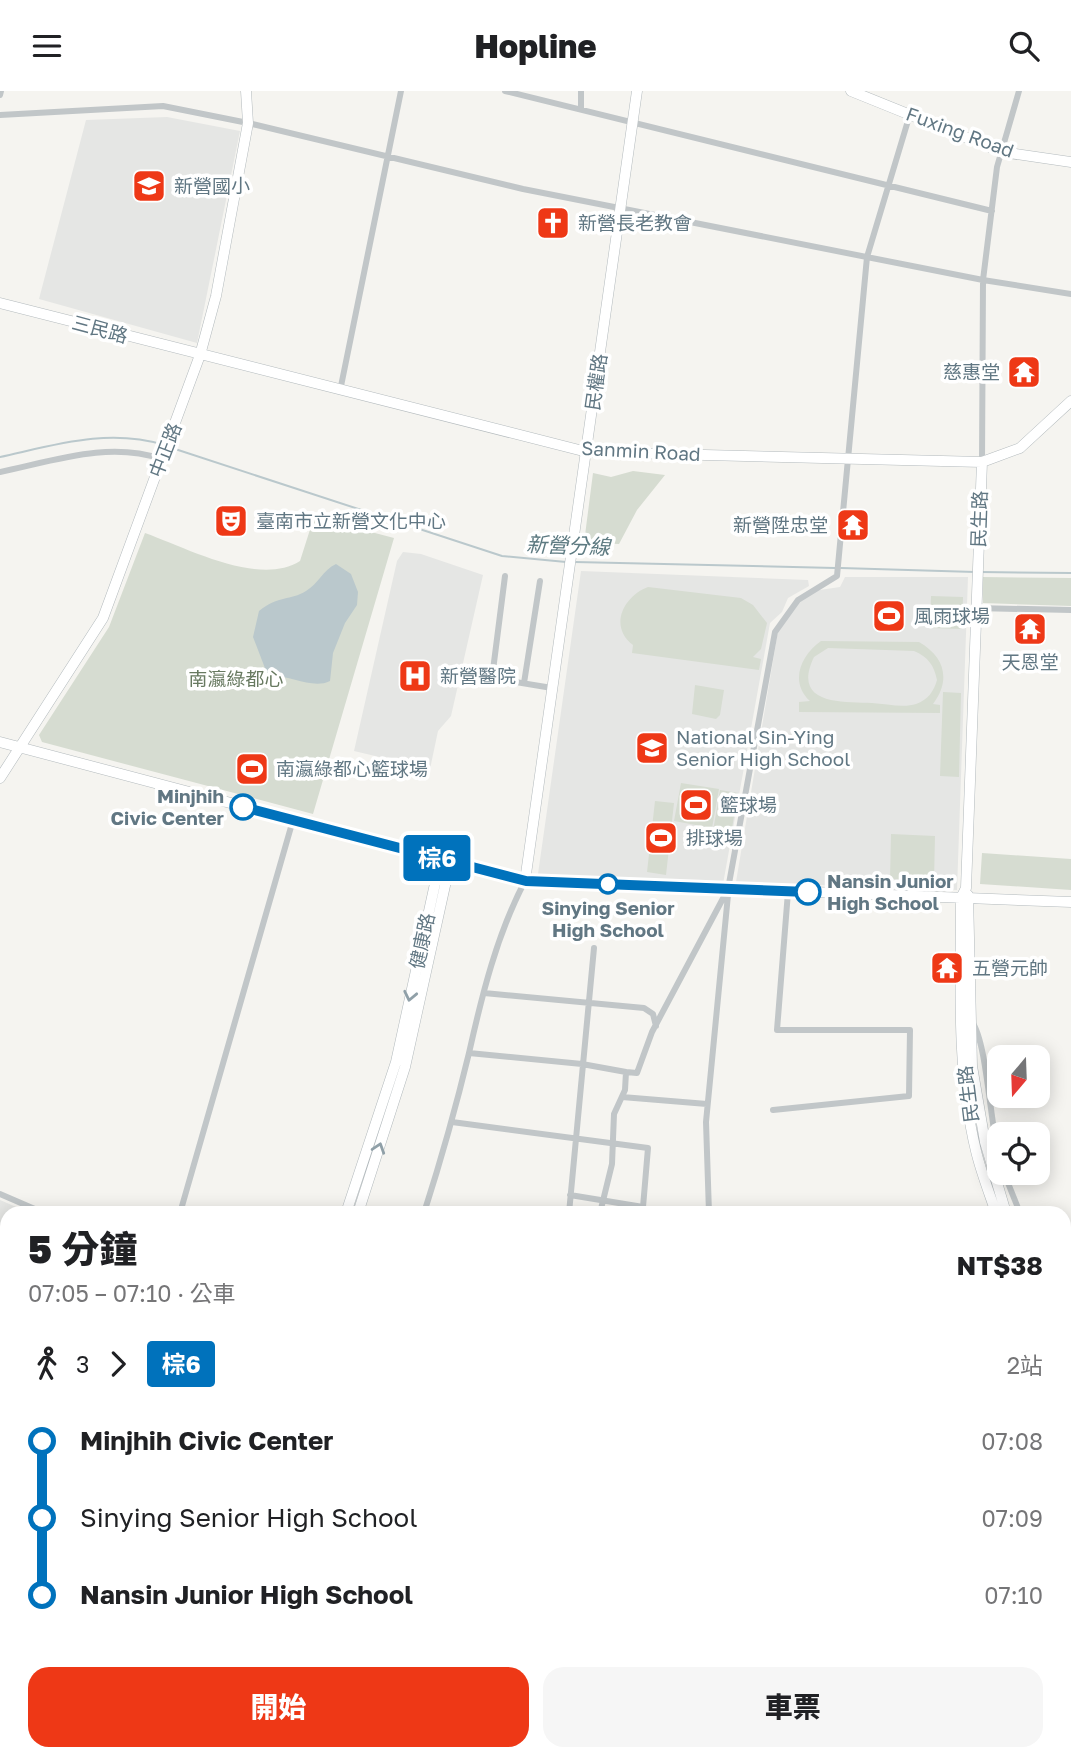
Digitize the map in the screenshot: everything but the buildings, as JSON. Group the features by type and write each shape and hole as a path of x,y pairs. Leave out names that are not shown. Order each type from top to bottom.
{"street":[{"name":"中正路","path":"0,778 22,749 103,618 200,355 219,285 248,123 246,91"},
{"path":"340,391 401,91"},
{"path":"505,91 992,211"},
{"path":"581,91 581,109"},
{"name":"民權路","path":"526,881 638,91"},
{"name":"Fuxing Road","path":"851,91 1002,152 1071,162"},
{"name":"民生路","path":"994,1206 976,1150 965,1081 961,1014 982,463 983,280 1002,152 1019,91"},
{"path":"0,115 163,106 622,209 983,280 1071,294"},
{"path":"708,1206 707,1104 728,890 772,639 798,600 832,582 838,568 867,257 909,114"},
{"name":"三民路","path":"0,303 200,355"},
{"name":"Sanmin Road","path":"200,355 587,452 982,463 1020,449 1071,401"},
{"path":"0,472 108,451 134,451 162,457"},
{"path":"505,576 492,678 552,688"},
{"path":"524,683 540,581"},
{"path":"975,608 1071,610"},
{"path":"0,743 526,881 788,892 966,895 1071,902"},
{"path":"182,1206 293,820"},
{"name":"健康路","path":"360,1206 390,1097 438,870 446,860"},
{"path":"426,1206 452,1122 484,993 512,908 526,881"},
{"path":"469,1053 582,1064 637,1073 656,1027 728,890"},
{"path":"773,1110 909,1095 909,1030 777,1030 788,892"},
{"name":"民生路","path":"966,895 970,1020 978,1109 993,1174 1004,1206"},
{"path":"569,1206 594,948"},
{"path":"484,993 644,1008 653,1014 656,1027"},
{"name":"民生路","path":"970,1020 979,1031 991,1122"},
{"path":"601,1206 615,1142 614,1114 622,1097 626,1072"},
{"name":"健康路","path":"349,1206 390,1097"},
{"path":"622,1097 707,1104"},
{"path":"452,1122 648,1148 643,1206"},
{"path":"1009,1185 1017,1206"},
{"path":"0,1194 28,1206"},
{"path":"570,1195 636,1206"}],"shaded area":[{"name":"新營國小","path":"167,117 240,131 197,343 39,299 86,120"},
{"name":"新營醫院","path":"403,552 421,554 483,575 451,716 438,731 430,769 354,751 397,561"},
{"path":"336,564 351,574 358,592 357,605 345,623 333,653 330,681 316,684 268,676 253,637 259,611 306,591"},
{"name":"National Sin-Ying Senior High School","path":"581,571 808,580 809,586 788,598 782,612 770,623 723,884 538,874"},
{"name":"Nansin Junior High School","path":"845,577 968,577 957,890 736,882 778,631 806,592 840,587"},
{"path":"0,1200 14,1206 0,1206"}],"green space":[{"path":"633,471 665,475 637,510 619,544 584,543 593,473 611,477"},
{"name":"南瀛綠都心","path":"314,517 394,538 313,814 42,742 39,735 109,627 145,533 223,562 264,570 283,568 300,561"},
{"path":"983,577 1071,578 1071,606 983,603"},
{"path":"648,587 741,598 753,605 767,623 761,649 753,657 761,659 759,670 632,653 633,645 621,629 622,612 632,597"},
{"path":"931,596 963,597 962,629 930,628"},
{"name":"風雨球場","path":"877,604 901,606 900,629 876,627"},
{"path":"821,641 919,642 940,662 942,686 933,704 940,705 940,713 799,712 799,702 810,701 800,686 800,669","holes":["828,648 914,651 930,662 937,680 930,695 916,704 900,706 834,701 814,692 809,684 814,657"]},
{"path":"695,685 724,690 720,715 716,719 692,714"},
{"path":"943,692 961,693 959,777 940,776"},
{"name":"籃球場","path":"681,783 719,789 712,828 674,821"},
{"path":"720,790 738,793 731,834 713,831"},
{"name":"排球場","path":"655,801 674,803 666,875 647,872"},
{"path":"891,834 935,836 934,881 890,879"},
{"path":"982,853 1071,859 1071,890 980,884"}],"waterway":[{"name":"新營分線","path":"0,457 61,443 102,438 143,440 164,445"},
{"name":"新營分線","path":"169,447 502,556 566,562"},
{"name":"新營分線","path":"575,562 835,568"},
{"name":"新營分線","path":"841,568 975,572"},
{"name":"新營分線","path":"981,572 1071,573"}],"bus line":[{"name":"棕6","path":"243,807 526,881 808,892"}],"place":[{"name":"新營國小","path":"149,186"},
{"name":"新營長老教會","path":"553,223"},
{"name":"慈惠堂","path":"1024,372"},
{"name":"臺南市立新營文化中心","path":"231,521"},
{"name":"新營陞忠堂","path":"853,525"},
{"name":"風雨球場","path":"889,616"},
{"name":"天恩堂","path":"1030,629"},
{"name":"新營醫院","path":"415,676"},
{"name":"National Sin-Ying Senior High School","path":"652,748"},
{"name":"南瀛綠都心籃球場","path":"252,769"},
{"name":"籃球場","path":"696,805"},
{"name":"Minjhih Civic Center","path":"243,807"},
{"name":"排球場","path":"661,838"},
{"name":"Sinying Senior High School","path":"608,884"},
{"name":"Nansin Junior High School","path":"808,892"},
{"name":"五營元帥","path":"947,968"}]}
